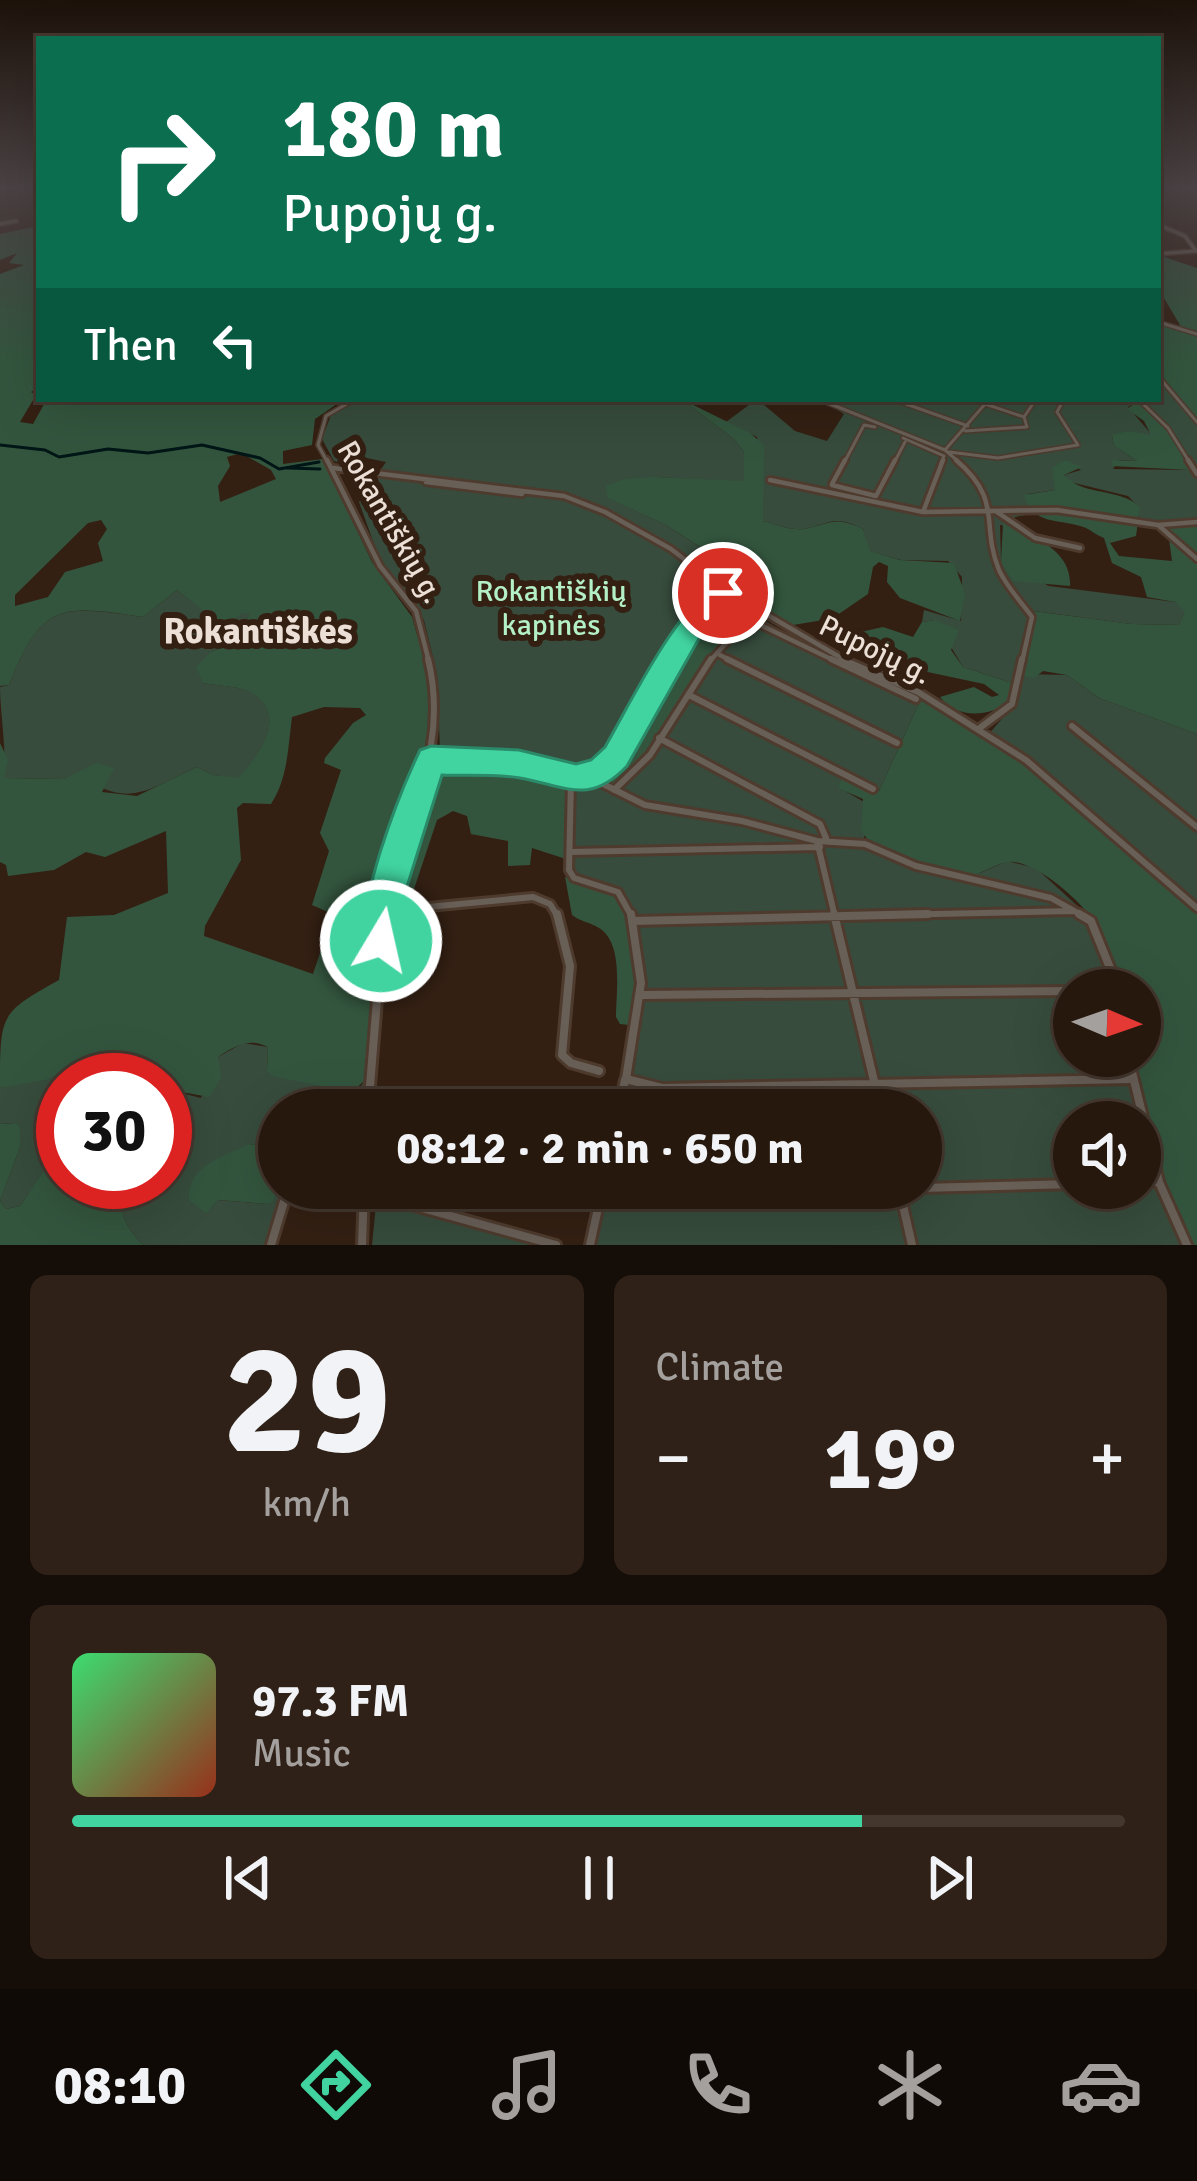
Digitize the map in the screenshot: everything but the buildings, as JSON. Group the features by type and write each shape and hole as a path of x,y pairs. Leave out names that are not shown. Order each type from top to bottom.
{"street":[{"path":"1161,254 1197,251"},
{"path":"1161,323 1197,334"},
{"path":"1161,380 1197,422"},
{"name":"Rokantiškių g.","path":"349,402 330,412 318,430 319,449 333,467 375,557 419,617 439,722 384,910 370,1089"},
{"path":"822,402 944,456 922,512"},
{"path":"829,407 835,402"},
{"path":"900,402 967,429 1028,426 1024,417 979,402"},
{"path":"1024,417 1034,402"},
{"path":"831,487 864,425 905,442 998,458 1078,445 1057,412 1062,402"},
{"path":"1141,402 1168,428 1197,474"},
{"path":"947,451 985,404"},
{"path":"770,480 875,497 905,442"},
{"path":"947,451 981,484 994,512 999,570 1032,616 1012,704 979,729"},
{"name":"Pupojų g.","path":"333,467 564,496 605,512 678,553 727,592 828,653 888,677 1026,760 1197,908"},
{"path":"831,487 922,512 1075,512 1158,525 1197,522"},
{"path":"994,512 1055,546 1080,548"},
{"path":"1158,525 1197,559"},
{"path":"589,777 616,757 692,628 727,592"},
{"path":"614,790 626,783 717,654 748,619 916,699"},
{"path":"717,654 897,743"},
{"path":"689,694 873,789"},
{"path":"1072,726 1197,827"},
{"path":"659,738 820,824 876,1089"},
{"path":"431,760 519,764 589,777 645,805 742,821 821,843"},
{"path":"571,777 571,875 618,892 632,920 643,994 624,1089"},
{"path":"570,851 865,844 916,866 1051,898 1080,911 1091,921 1112,969"},
{"path":"384,910 533,897 549,902 557,913 574,972 562,1055 571,1063 599,1071"},
{"path":"632,920 1080,911"},
{"path":"643,994 686,998 1053,991"},
{"path":"626,1079 662,1088 1130,1079 1136,1101"},
{"path":"1161,1184 1187,1245"},
{"path":"942,1187 1053,1185"},
{"path":"271,1245 282,1209"},
{"path":"362,1245 363,1209"},
{"path":"430,1209 556,1245"},
{"path":"590,1245 598,1209"},
{"path":"905,1209 912,1245"}],"green space":[{"path":"0,245 36,245 36,389 31,392 36,395 20,422 33,424 45,402 340,402 315,419 312,445 283,451 283,464 323,459 372,562 412,617 430,680 432,733 379,910 364,1081 355,1089 272,1076 267,1071 268,1047 255,1043 218,1057 221,1078 209,1097 192,1094 192,1053 36,1053 36,1082 0,1088 7,1018 25,1000 59,980 67,917 114,915 168,893 166,831 105,857 86,852 54,870 8,876 6,865 0,862 0,743 8,760 4,778 64,779 96,763 114,768 102,792 137,796 197,767 238,778 261,748 269,724 263,702 252,693 203,683 196,667 211,652 238,640 250,613 242,613 215,633 201,625 206,613 177,590 143,617 91,611 57,615 32,638 9,685 0,686 0,274 24,265 9,263 17,253 0,260","holes":["241,453 271,470 276,479 220,502 218,486 230,466 227,457","101,520 107,529 98,543 103,561 65,572 48,597 15,606 15,595 88,523","324,707 360,708 366,715 353,723 324,763 341,770 320,833 329,851 312,905 330,913 331,920 313,974 204,936 241,860 237,808 243,803 271,804 284,773 292,717"]},
{"path":"1161,256 1197,268 1197,419 1161,375 1161,324 1178,329 1180,325 1161,293"},
{"path":"1161,375 1197,419 1197,524 1139,519 1139,507 1128,496 1070,482 1064,475 1081,470 1065,460 1055,490 1028,494 1037,513 1015,517 1010,526 1000,525 1001,562 1049,586 1175,602 1186,611 1179,625 1131,624 1034,611 1033,634 1021,674 1067,675 1099,698 1197,734 1197,914 1046,780 987,736 1007,713 1004,707 1015,684 963,667 935,620 922,622 924,610 961,621 962,577 948,561 901,560 869,551 863,529 845,522 799,529 763,521 757,437 726,422 753,402 761,402 795,431 827,441 844,414 825,402 1136,402 1128,407 1152,435 1112,435 1114,446 1137,461 1119,460 1113,469 1187,470 1165,428 1139,402 1161,402"},
{"name":"Rokantiškių kapinės","path":"357,402 685,402 744,452 744,482 656,477 609,498 666,525 740,573 693,621 597,769 573,774 497,757 444,756 437,674 424,620 379,558 359,502 386,462 357,456 344,463 334,461 322,439 331,415"},
{"path":"685,402 750,433 764,445 763,521 799,529 845,522 863,529 870,551 900,560 954,563 965,594 960,621 900,598 887,582 888,566 879,562 873,567 868,594 827,622 852,634 883,627 913,637 922,622 935,620 959,630 951,650 963,667 1015,684 1008,703 982,713 963,712 940,697 974,687 992,697 999,695 984,684 876,661 823,620 787,626 727,586 739,572 666,525 608,498 606,486 625,479 744,481 744,452"},
{"path":"1139,402 1169,433 1190,470 1111,466 1112,460 1137,461 1114,446 1112,435 1128,431 1151,435 1144,421 1127,409"},
{"path":"1065,460 1082,467 1064,475 1072,482 1140,507 1136,536 1110,543 1119,556 1172,561 1167,524 1197,524 1197,734 1099,698 1067,675 1043,671 1034,678 1021,675 1033,634 1033,611 1179,625 1185,612 1175,602 1147,597 1141,577 1112,563 1104,538 1086,528 1041,517 1028,505 1024,495 1055,490 1052,468"},
{"path":"1003,524 1058,553 1070,586 1013,581 1001,562"},
{"path":"177,590 207,613 251,612 238,640 211,652 203,683 253,693 269,713 266,737 238,779 197,767 151,789 124,794 96,785 80,773 64,779 3,778 0,687 9,685 44,624 72,611 143,617"},
{"path":"723,599 736,600 746,608 626,779 614,784 603,779 636,737 689,641"},
{"path":"746,609 785,633 922,697 879,791 838,787 866,803 864,838 909,862 980,873 1007,861 1036,868 1095,922 1115,969 1053,969 1053,1077 1140,1077 1145,1101 1053,1101 1053,1209 1161,1209 1161,1170 1193,1245 590,1245 598,1209 942,1209 942,1089 623,1089 642,981 571,875 568,781 603,779 614,784 626,779"},
{"path":"922,697 1026,763 1197,914 1197,1245 1193,1245 1161,1170 1161,1101 1142,1101 1138,1077 1161,1077 1161,969 1115,969 1093,919 1062,888 1025,865 1008,862 976,874 957,874 926,868 881,849 861,831 863,799 838,788 842,778 879,791"},
{"path":"465,764 568,781 566,859 532,848 530,865 508,866 508,841 471,834 467,816 453,811 437,820 409,904 390,906 426,785 451,767"},
{"path":"565,877 618,892 639,957 638,1026 620,1024 616,1017 617,969 612,945 599,928 572,915"},
{"path":"243,1043 268,1047 267,1071 360,1088 364,1081 364,1089 258,1089 258,1145 249,1144 211,1210 217,1200 278,1209 267,1245 143,1245 122,1209 192,1209 192,1096 201,1098 218,1057"},
{"path":"36,1079 36,1183 20,1206 6,1209 0,1201 20,1147 15,1123 0,1124 0,1088"},
{"path":"16,1123 20,1147 0,1201 0,1124"},
{"path":"249,1144 258,1145 258,1203 218,1200 206,1213 192,1202 194,1178 218,1158"},
{"path":"36,1182 36,1209 123,1209 131,1231 143,1245 0,1245 0,1201 6,1209 20,1206"},
{"path":"376,1209 427,1209 556,1245 372,1245"}],"waterway":[{"path":"0,445 45,450 59,457 108,449 148,453 202,445 260,458 279,469 319,462"},
{"path":"288,468 320,469"}],"district":[{"name":"Rokantiškės","path":"258,631"}],"route":[{"path":"381,941 386,896 431,760 519,764 576,778 600,772 616,757 699,617 723,593"}]}
